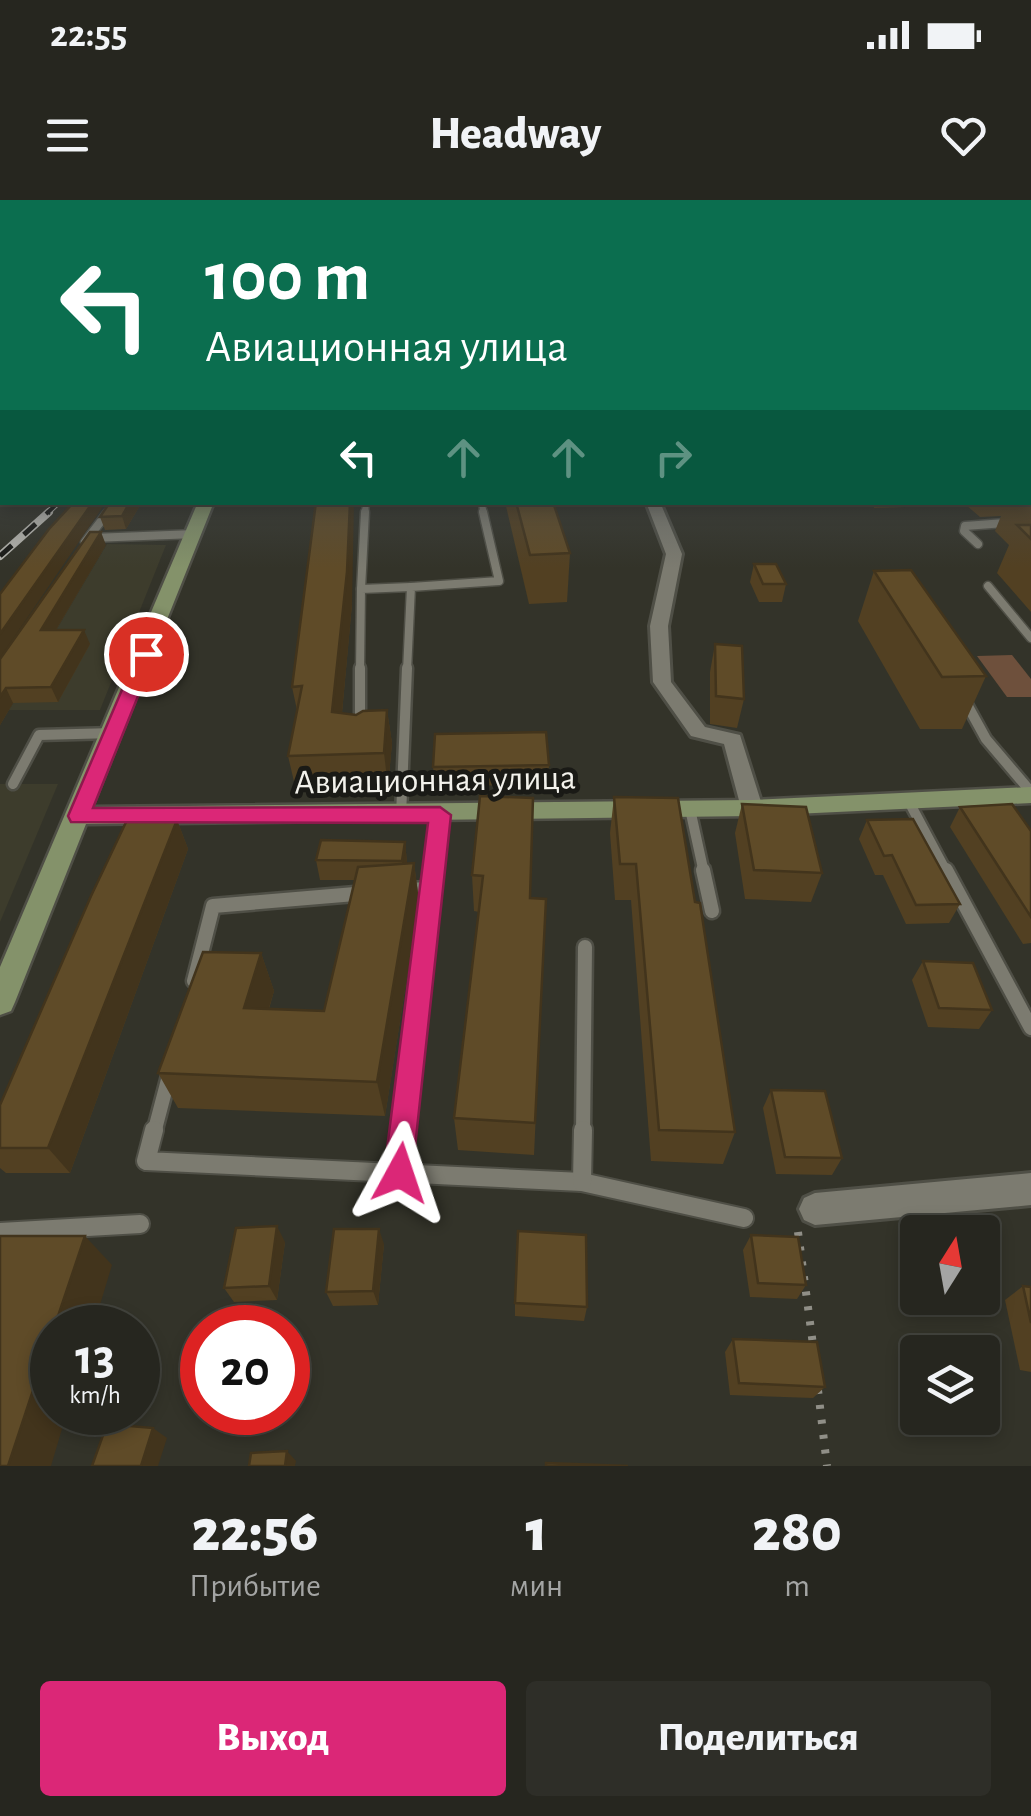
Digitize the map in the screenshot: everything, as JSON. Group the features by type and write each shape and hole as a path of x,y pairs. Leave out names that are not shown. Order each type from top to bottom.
{"street":[{"path":"0,1002 205,505"},
{"path":"654,505 674,554 658,626 662,682 698,732 733,738 752,808"},
{"name":"Авиационная улица","path":"79,816 401,816 690,810 1031,793"},
{"path":"815,1208 1031,1189"}],"lane":[{"path":"77,555 113,505"},
{"path":"360,740 360,589 366,505"},
{"path":"360,589 499,581 482,505"},
{"path":"978,544 964,530 966,526 1031,522"},
{"path":"88,538 195,534"},
{"path":"988,586 1031,638"},
{"path":"401,816 410,588"},
{"path":"960,691 986,739 1031,793"},
{"path":"13,784 39,735 114,733"},
{"path":"908,800 1031,1028"},
{"path":"690,810 712,911"},
{"path":"400,1173 440,815"},
{"path":"396,891 431,889"},
{"path":"190,997 214,906 378,892"},
{"path":"582,1182 585,947"},
{"path":"175,1052 146,1161 582,1182 744,1218"},
{"path":"0,1232 140,1224"}],"path":[{"path":"814,1354 795,1214 815,1208"},
{"path":"816,1372 826,1466"}],"shaded area":[{"path":"107,544 166,545 100,710 9,710"},
{"path":"1012,655 1031,679 1031,697 1007,697 977,656"},
{"path":"0,784 58,784 0,922"}],"building":[{"path":"71,505 91,505 0,634 0,594"},
{"path":"108,505 128,505 122,516 100,517"},
{"path":"316,505 350,505 332,712 356,715 387,710 384,753 288,756 302,686 292,687"},
{"path":"517,505 554,505 570,553 530,555"},
{"path":"1017,525 1031,525 1031,539"},
{"path":"90,532 101,532 41,630 84,630 51,687 6,688 0,697 0,659"},
{"path":"754,564 776,564 786,584 763,584"},
{"path":"911,570 986,676 942,677 874,571"},
{"path":"715,644 742,646 744,699 716,696"},
{"path":"546,732 549,765 433,767 435,734"},
{"path":"480,796 533,798 530,898 546,899 535,1123 454,1118 483,876 472,875"},
{"path":"614,797 678,798 695,902 700,903 735,1132 659,1130 636,864 620,864"},
{"path":"742,804 806,807 822,873 754,870"},
{"path":"1012,804 1031,831 1031,917 960,807"},
{"path":"913,819 960,904 916,905 892,855 884,856 867,820"},
{"path":"127,820 177,820 48,1148 0,1148 0,1105"},
{"path":"321,840 405,842 402,861 316,860"},
{"path":"414,863 377,1082 158,1073 203,952 261,953 244,1008 324,1011 358,867"},
{"path":"923,961 973,963 992,1010 939,1008"},
{"path":"771,1090 825,1091 842,1158 785,1157"},
{"path":"277,1226 269,1286 224,1288 236,1228"},
{"path":"334,1229 379,1229 373,1291 326,1292"},
{"path":"518,1231 586,1235 587,1307 515,1303"},
{"path":"751,1235 798,1237 806,1285 758,1283"},
{"path":"0,1236 85,1236 62,1305 30,1305 30,1400 8,1466 0,1466"},
{"path":"1023,1286 1031,1287 1031,1323"},
{"path":"733,1339 817,1342 825,1387 739,1383"},
{"path":"103,1435 151,1435 141,1466 92,1466"},
{"path":"287,1451 285,1466 249,1466 251,1453"},
{"path":"546,1463 628,1466 546,1466"}],"railway":[{"path":"46,514 56,505"},
{"path":"0,556 49,512"}],"route":[{"path":"146,654 79,816 440,815 431,865 426,950 400,1173"}]}
